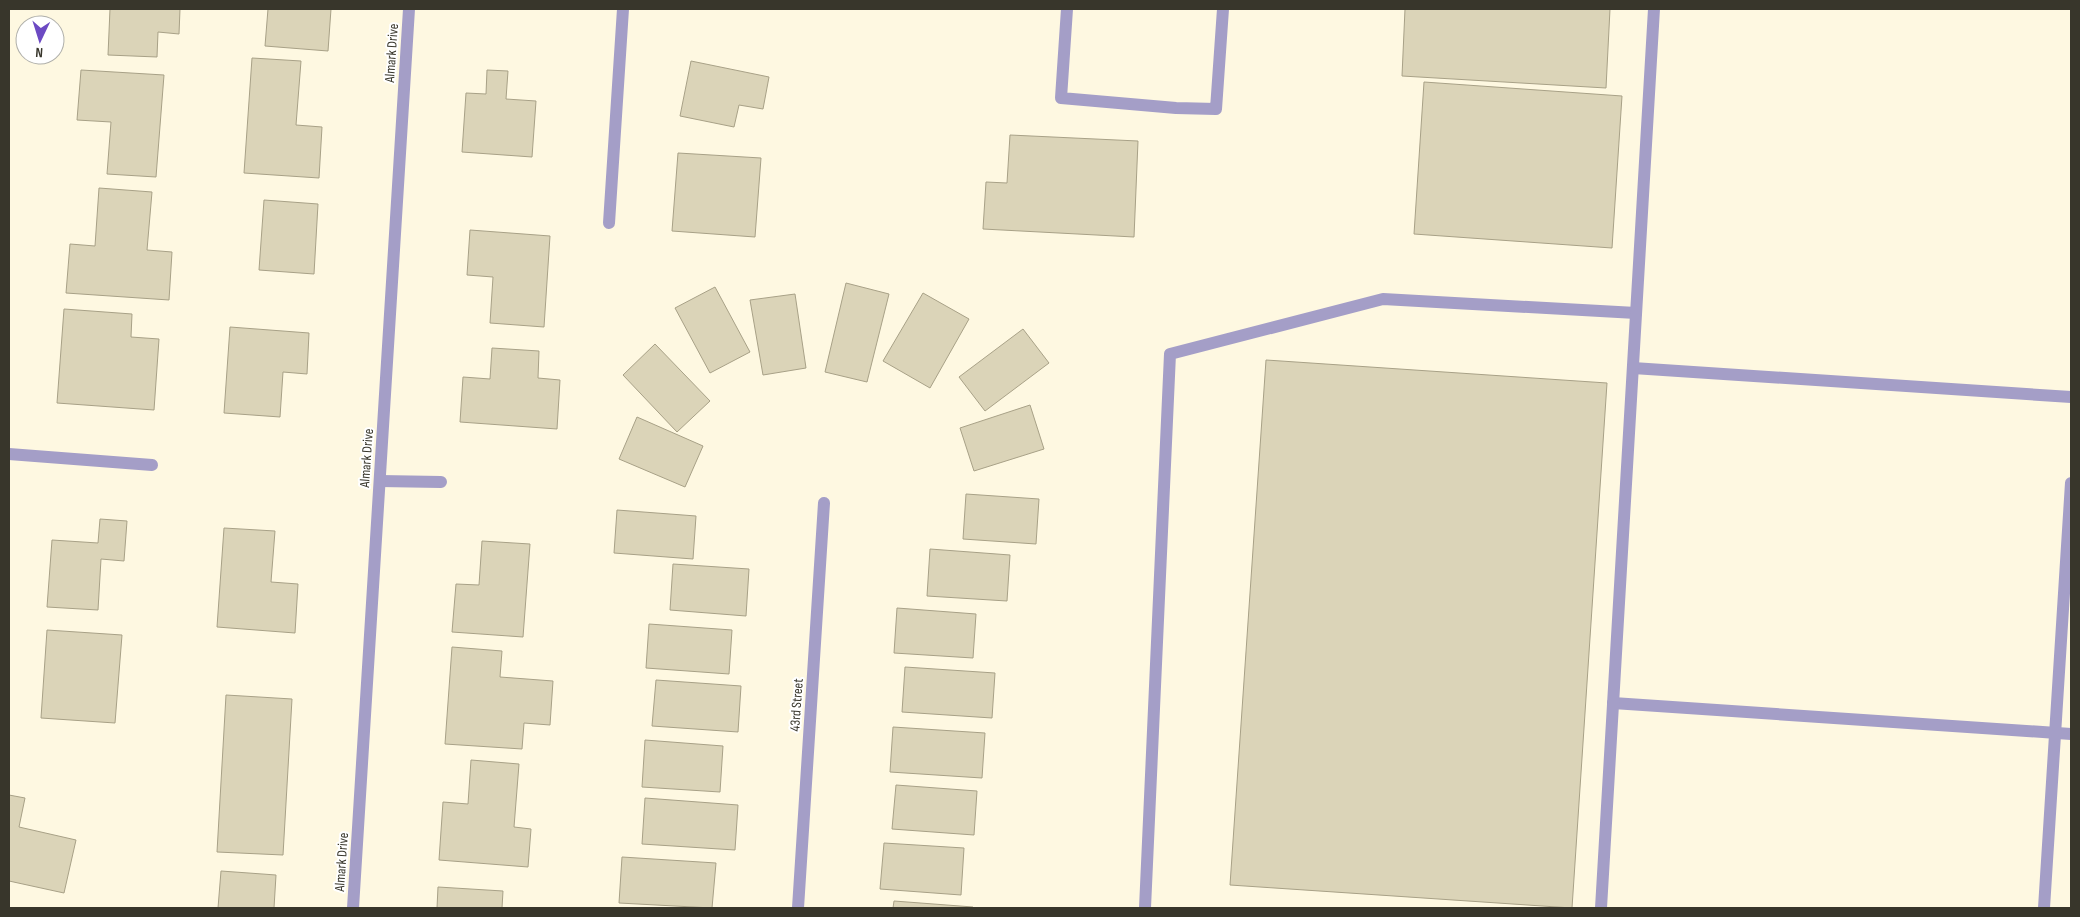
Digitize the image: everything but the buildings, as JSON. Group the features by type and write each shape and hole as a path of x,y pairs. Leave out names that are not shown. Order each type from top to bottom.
{"street":[{"name":"Almark Drive","path":"353,908 409,9"},
{"path":"609,223 623,9"},
{"path":"1067,9 1061,98 1176,108 1216,109 1223,9"},
{"path":"1601,908 1654,9"},
{"path":"1145,908 1170,354 1383,299 1636,313"},
{"path":"1633,368 2071,396"},
{"path":"9,454 152,465"},
{"path":"380,481 441,482"},
{"path":"2044,908 2071,483"},
{"name":"43rd Street","path":"798,908 824,503"},
{"path":"1613,703 2071,734"}]}
